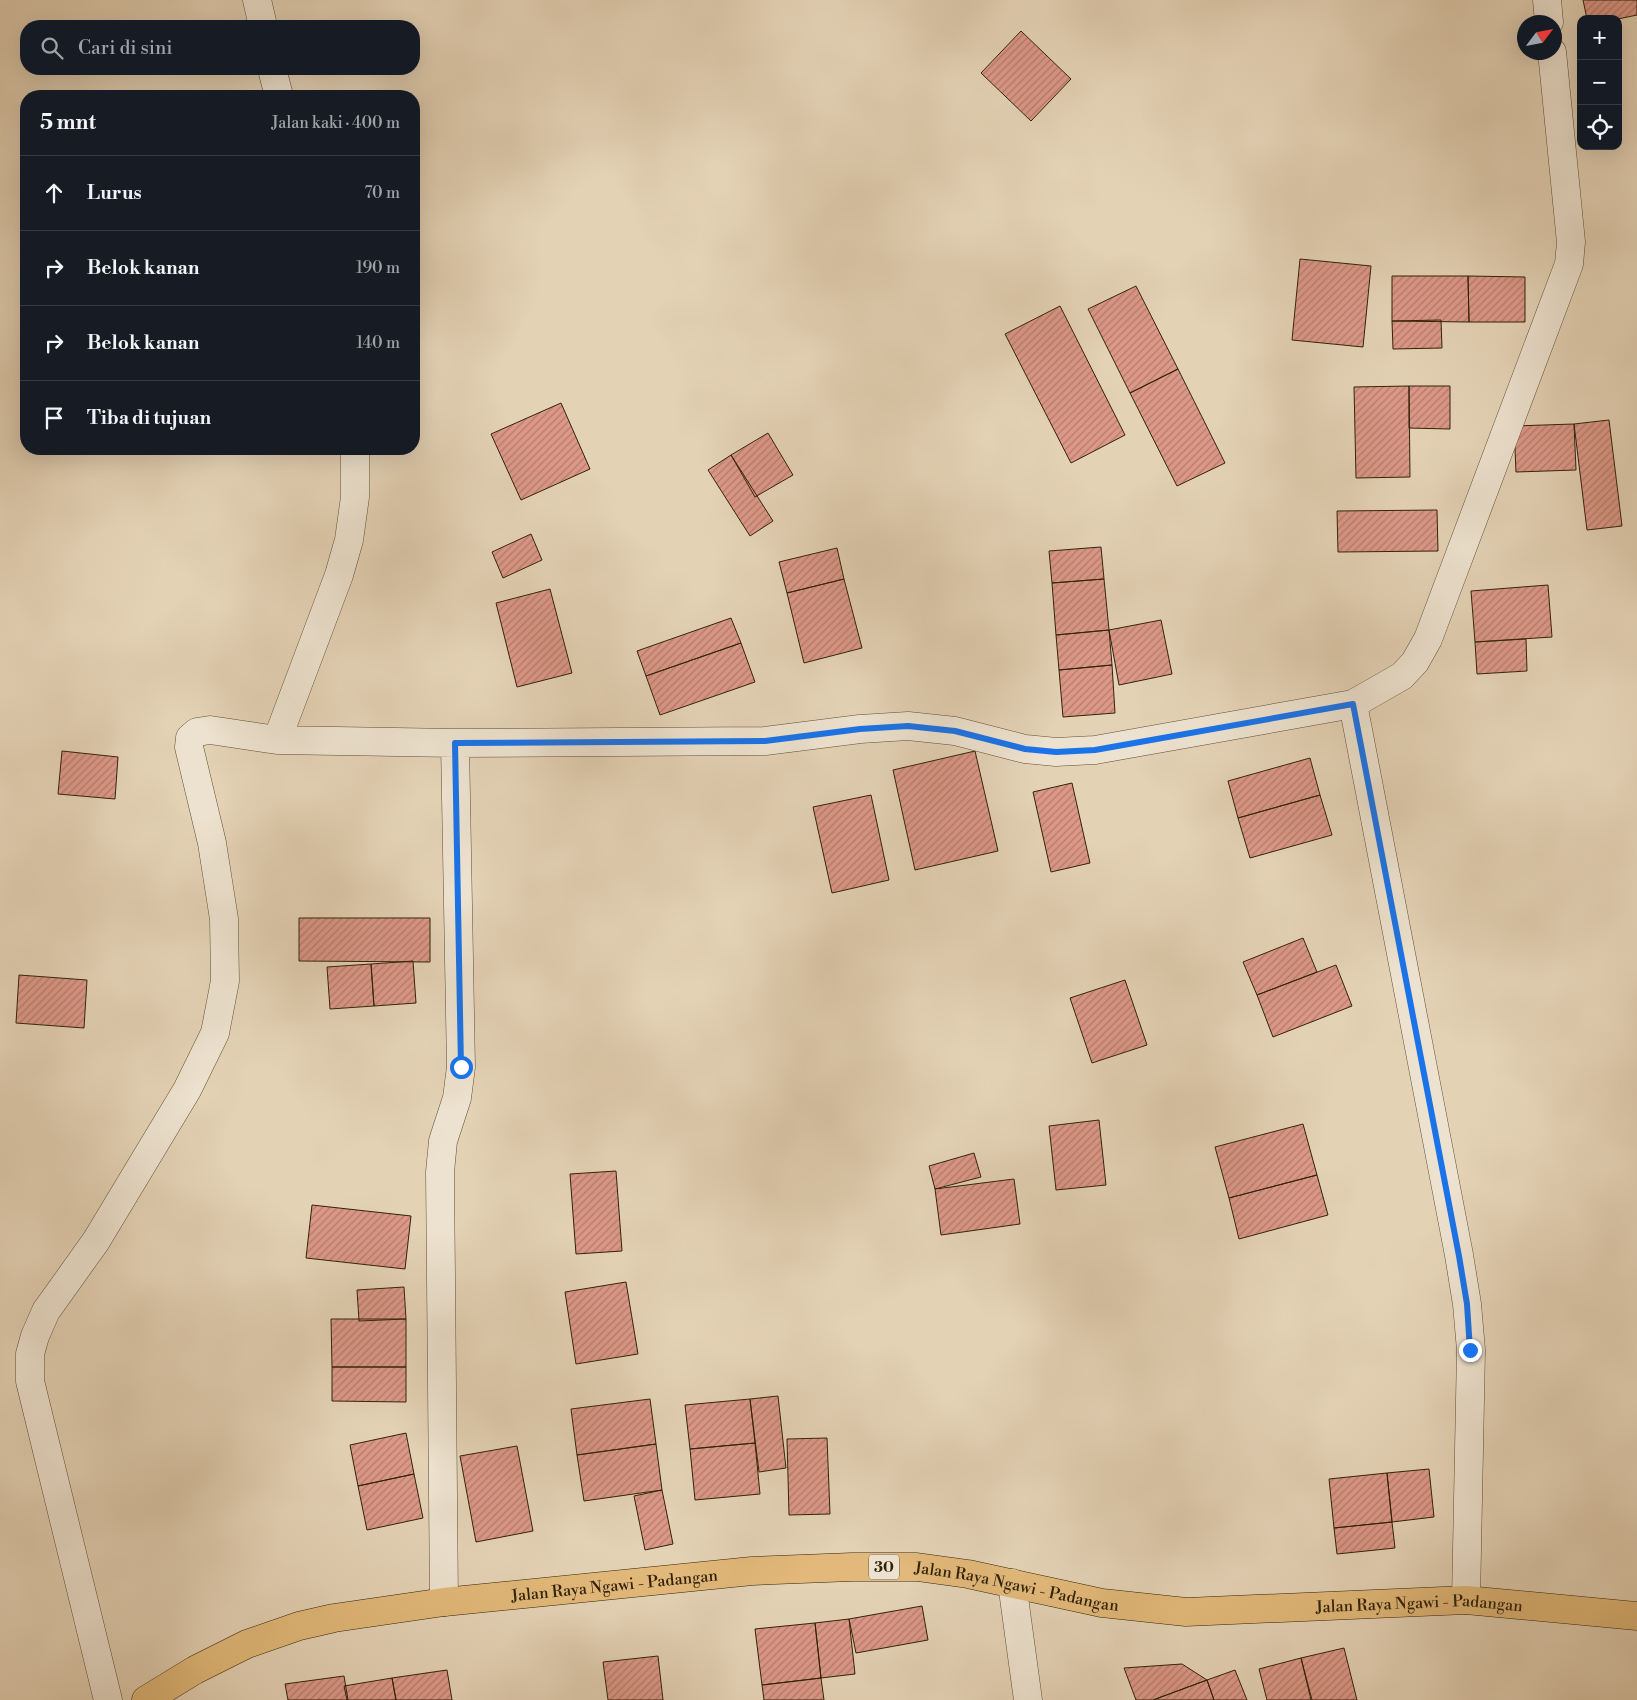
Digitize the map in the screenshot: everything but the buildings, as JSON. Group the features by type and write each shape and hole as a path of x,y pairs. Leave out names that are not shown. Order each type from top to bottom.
{"highway":[{"name":"Jalan Raya Ngawi - Padangan","path":"146,1700 195,1670 247,1644 299,1626 334,1618 444,1602 752,1571 852,1567 917,1567 968,1574 1102,1603 1186,1612 1466,1600 1637,1616"}],"street":[{"path":"257,0 262,20"},
{"path":"1547,0 1549,15"},
{"path":"108,1700 30,1381 30,1354 35,1336 46,1311 106,1224 187,1090 215,1033 224,981 224,920 212,843 189,748 190,738 197,732 210,730 277,740 455,743 765,741 860,729 908,726 955,731 1025,749 1056,752 1095,750 1353,704 1402,676 1414,662 1428,640 1569,264 1571,242 1553,60"},
{"path":"273,75 277,90"},
{"path":"277,740 339,575 349,540 355,497 355,455"},
{"path":"1353,704 1467,1304 1470,1350 1466,1600"},
{"path":"444,1602 440,1172 443,1141 457,1098 461,1067 455,743"},
{"path":"1012,1583 1028,1700"}],"route":[{"path":"461,1067 455,743 765,741 860,729 908,726 955,731 1025,749 1056,752 1095,750 1353,704 1459,1256 1467,1304 1470,1350"}]}
